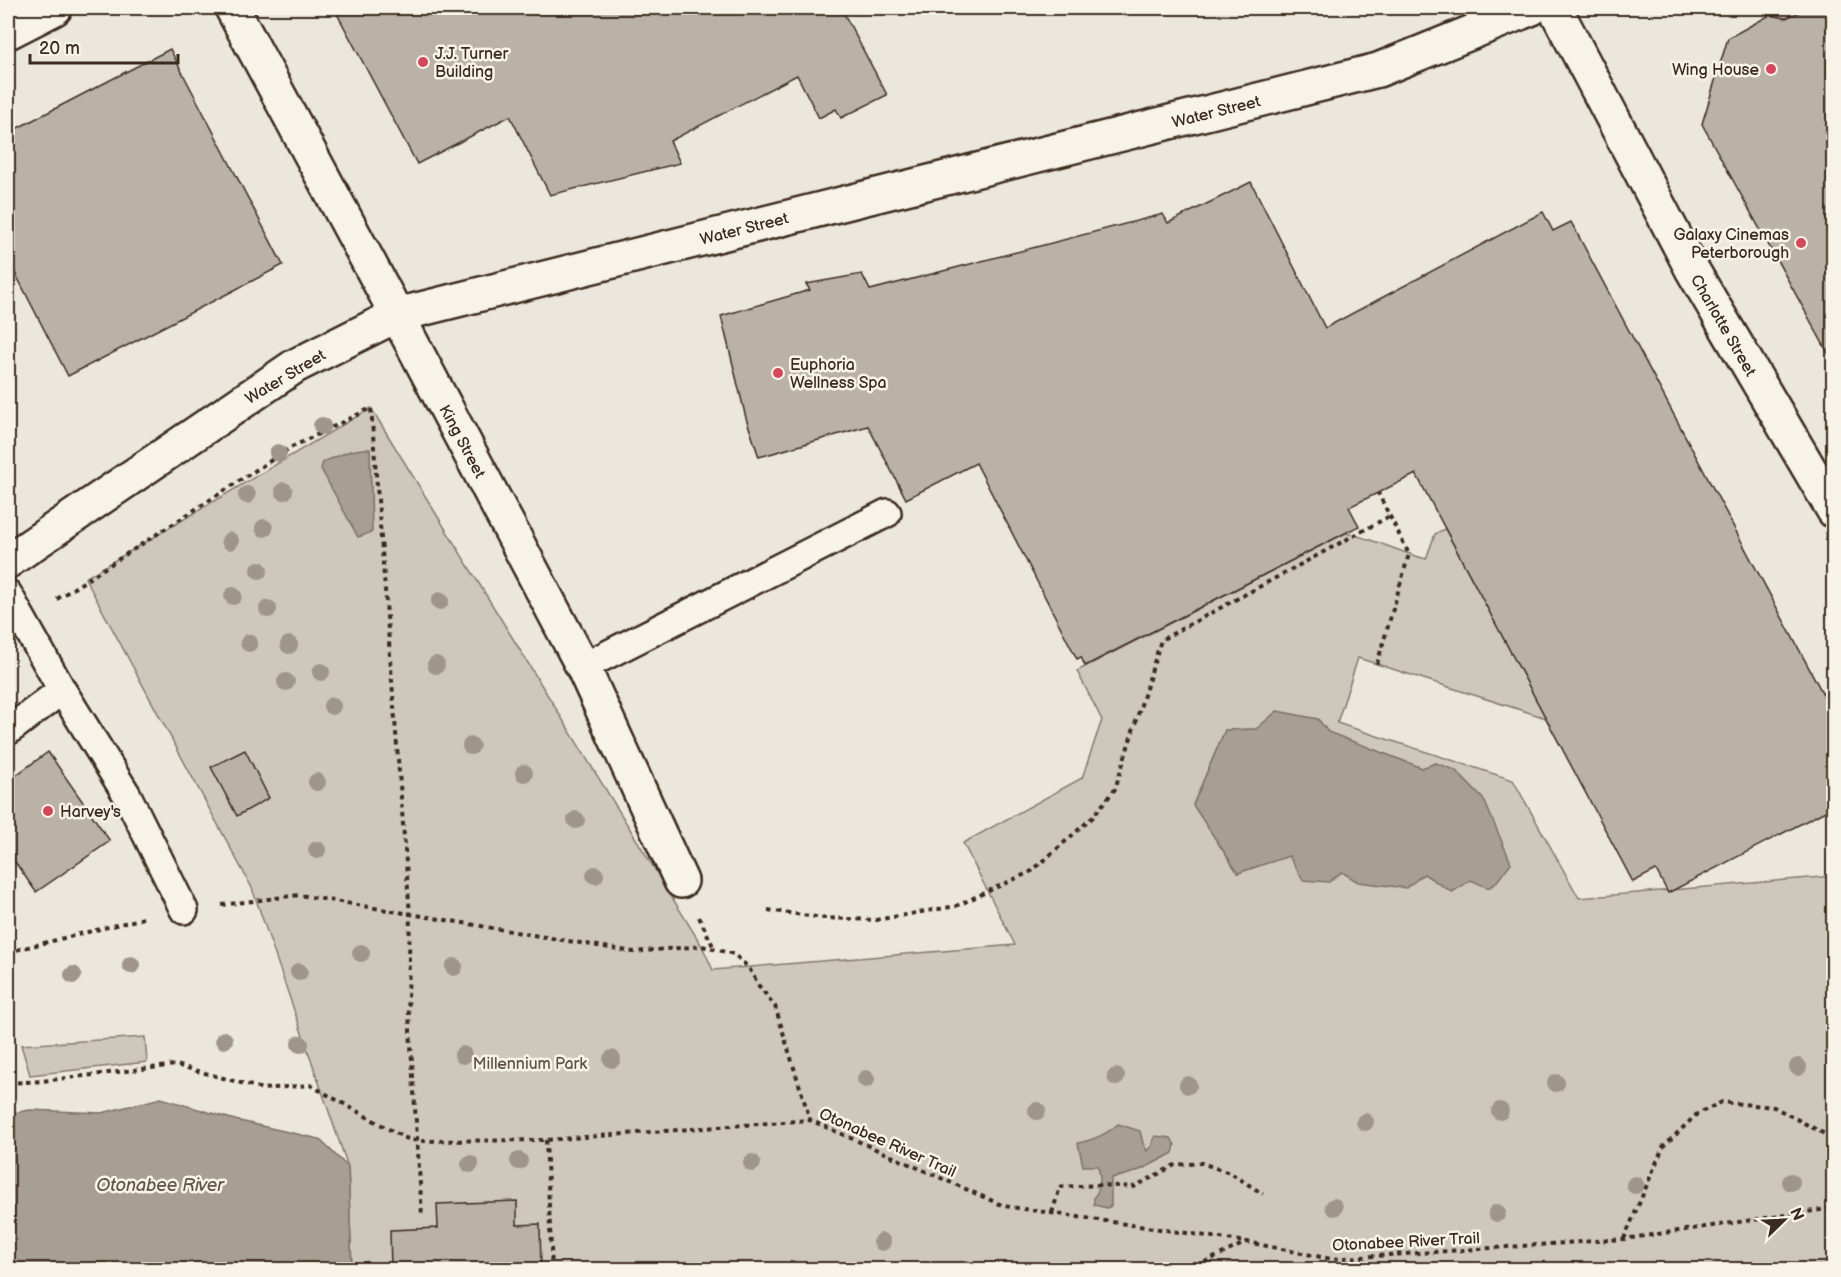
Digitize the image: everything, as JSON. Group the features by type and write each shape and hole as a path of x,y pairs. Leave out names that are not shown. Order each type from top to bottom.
{"main road":[{"path":"8,32 55,8"},
{"name":"King Street","path":"232,8 583,667 681,881"},
{"name":"Water Street","path":"8,561 295,366 397,315 1378,70 1532,8"},
{"name":"Charlotte Street","path":"1554,8 1693,271 1833,511"}],"lane":[{"path":"583,667 886,513"},
{"path":"8,594 62,690 127,795 183,910"},
{"path":"8,731 62,690"}],"path":[{"path":"86,579 290,448 371,408 410,915 408,999 422,1215"},
{"path":"1377,664 1409,554 1378,493"},
{"path":"768,910 823,918 876,920 956,906 1032,871 1093,817 1115,789 1161,640 1389,516"},
{"path":"410,915 633,952 702,946 734,954 749,968 759,986 775,1006 810,1120"},
{"name":"Otonabee River Trail","path":"8,1083 176,1065 263,1089 310,1085 405,1138 418,1141 546,1140 810,1120 1004,1206 1248,1242 1331,1259 1624,1239 1833,1209"},
{"path":"1624,1239 1663,1147 1697,1114 1722,1102 1774,1107 1833,1139"},
{"path":"546,1140 552,1269"},
{"path":"1052,1213 1060,1187 1100,1185 1134,1187 1175,1165 1202,1164 1232,1174 1263,1194"},
{"path":"1188,1269 1248,1242"}],"green space":[{"name":"Millennium Park","path":"371,408 702,946 713,970 1015,945 963,843 1082,778 1102,720 1077,671 1346,533 1426,559 1435,534 1445,529 1546,718 1358,658 1337,723 1513,780 1579,898 1833,876 1833,1269 352,1269 348,1167 252,888 85,578","holes":["1225,730 1327,732 1422,768 1436,763 1238,873 1193,805"]},
{"path":"145,1037 147,1062 30,1075 21,1045"}],"water":[{"path":"370,449 372,532 358,537 321,469 323,462 350,451"},
{"path":"1277,711 1318,719 1328,732 1422,768 1436,763 1455,770 1484,800 1511,863 1495,884 1488,888 1471,880 1452,892 1424,874 1406,888 1358,882 1342,872 1329,882 1303,880 1289,856 1238,873 1193,805 1225,730 1256,729"},
{"name":"Otonabee River","path":"161,1098 235,1120 319,1139 348,1167 352,1269 8,1269 8,1114 30,1110 102,1113"},
{"path":"1118,1124 1140,1131 1147,1151 1155,1136 1171,1138 1175,1145 1173,1153 1150,1165 1111,1178 1111,1206 1107,1208 1094,1205 1094,1197 1100,1182 1098,1166 1083,1166 1078,1143 1099,1136"}],"building":[{"path":"334,8 841,8 887,95 841,118 836,109 819,118 797,75 670,141 680,163 550,195 510,116 417,164"},
{"name":"Galaxy Cinemas Peterborough","path":"1808,8 1833,8 1833,362 1702,124 1728,38 1770,15 1786,18"},
{"path":"170,49 283,265 68,376 8,259 8,133"},
{"path":"1251,182 1325,328 1543,212 1553,231 1571,222 1833,713 1833,807 1668,893 1656,870 1633,882 1416,474 1349,507 1359,526 1085,666 1081,657 1077,659 976,463 906,499 868,426 759,457 746,418 721,316 810,290 806,284 862,274 870,290 1163,214 1168,223"},
{"path":"245,750 269,798 237,816 211,767"},
{"name":"Harvey's","path":"48,752 110,841 36,892 8,852 8,781"},
{"path":"517,1201 517,1225 540,1224 541,1269 391,1269 390,1230 438,1228 437,1204"}],"place":[{"name":"J.J. Turner Building","path":"423,62"},
{"name":"Wing House","path":"1771,69"},
{"name":"Galaxy Cinemas Peterborough","path":"1801,243"},
{"name":"Euphoria Wellness Spa","path":"778,373"},
{"name":"Harvey's","path":"48,811"}]}
